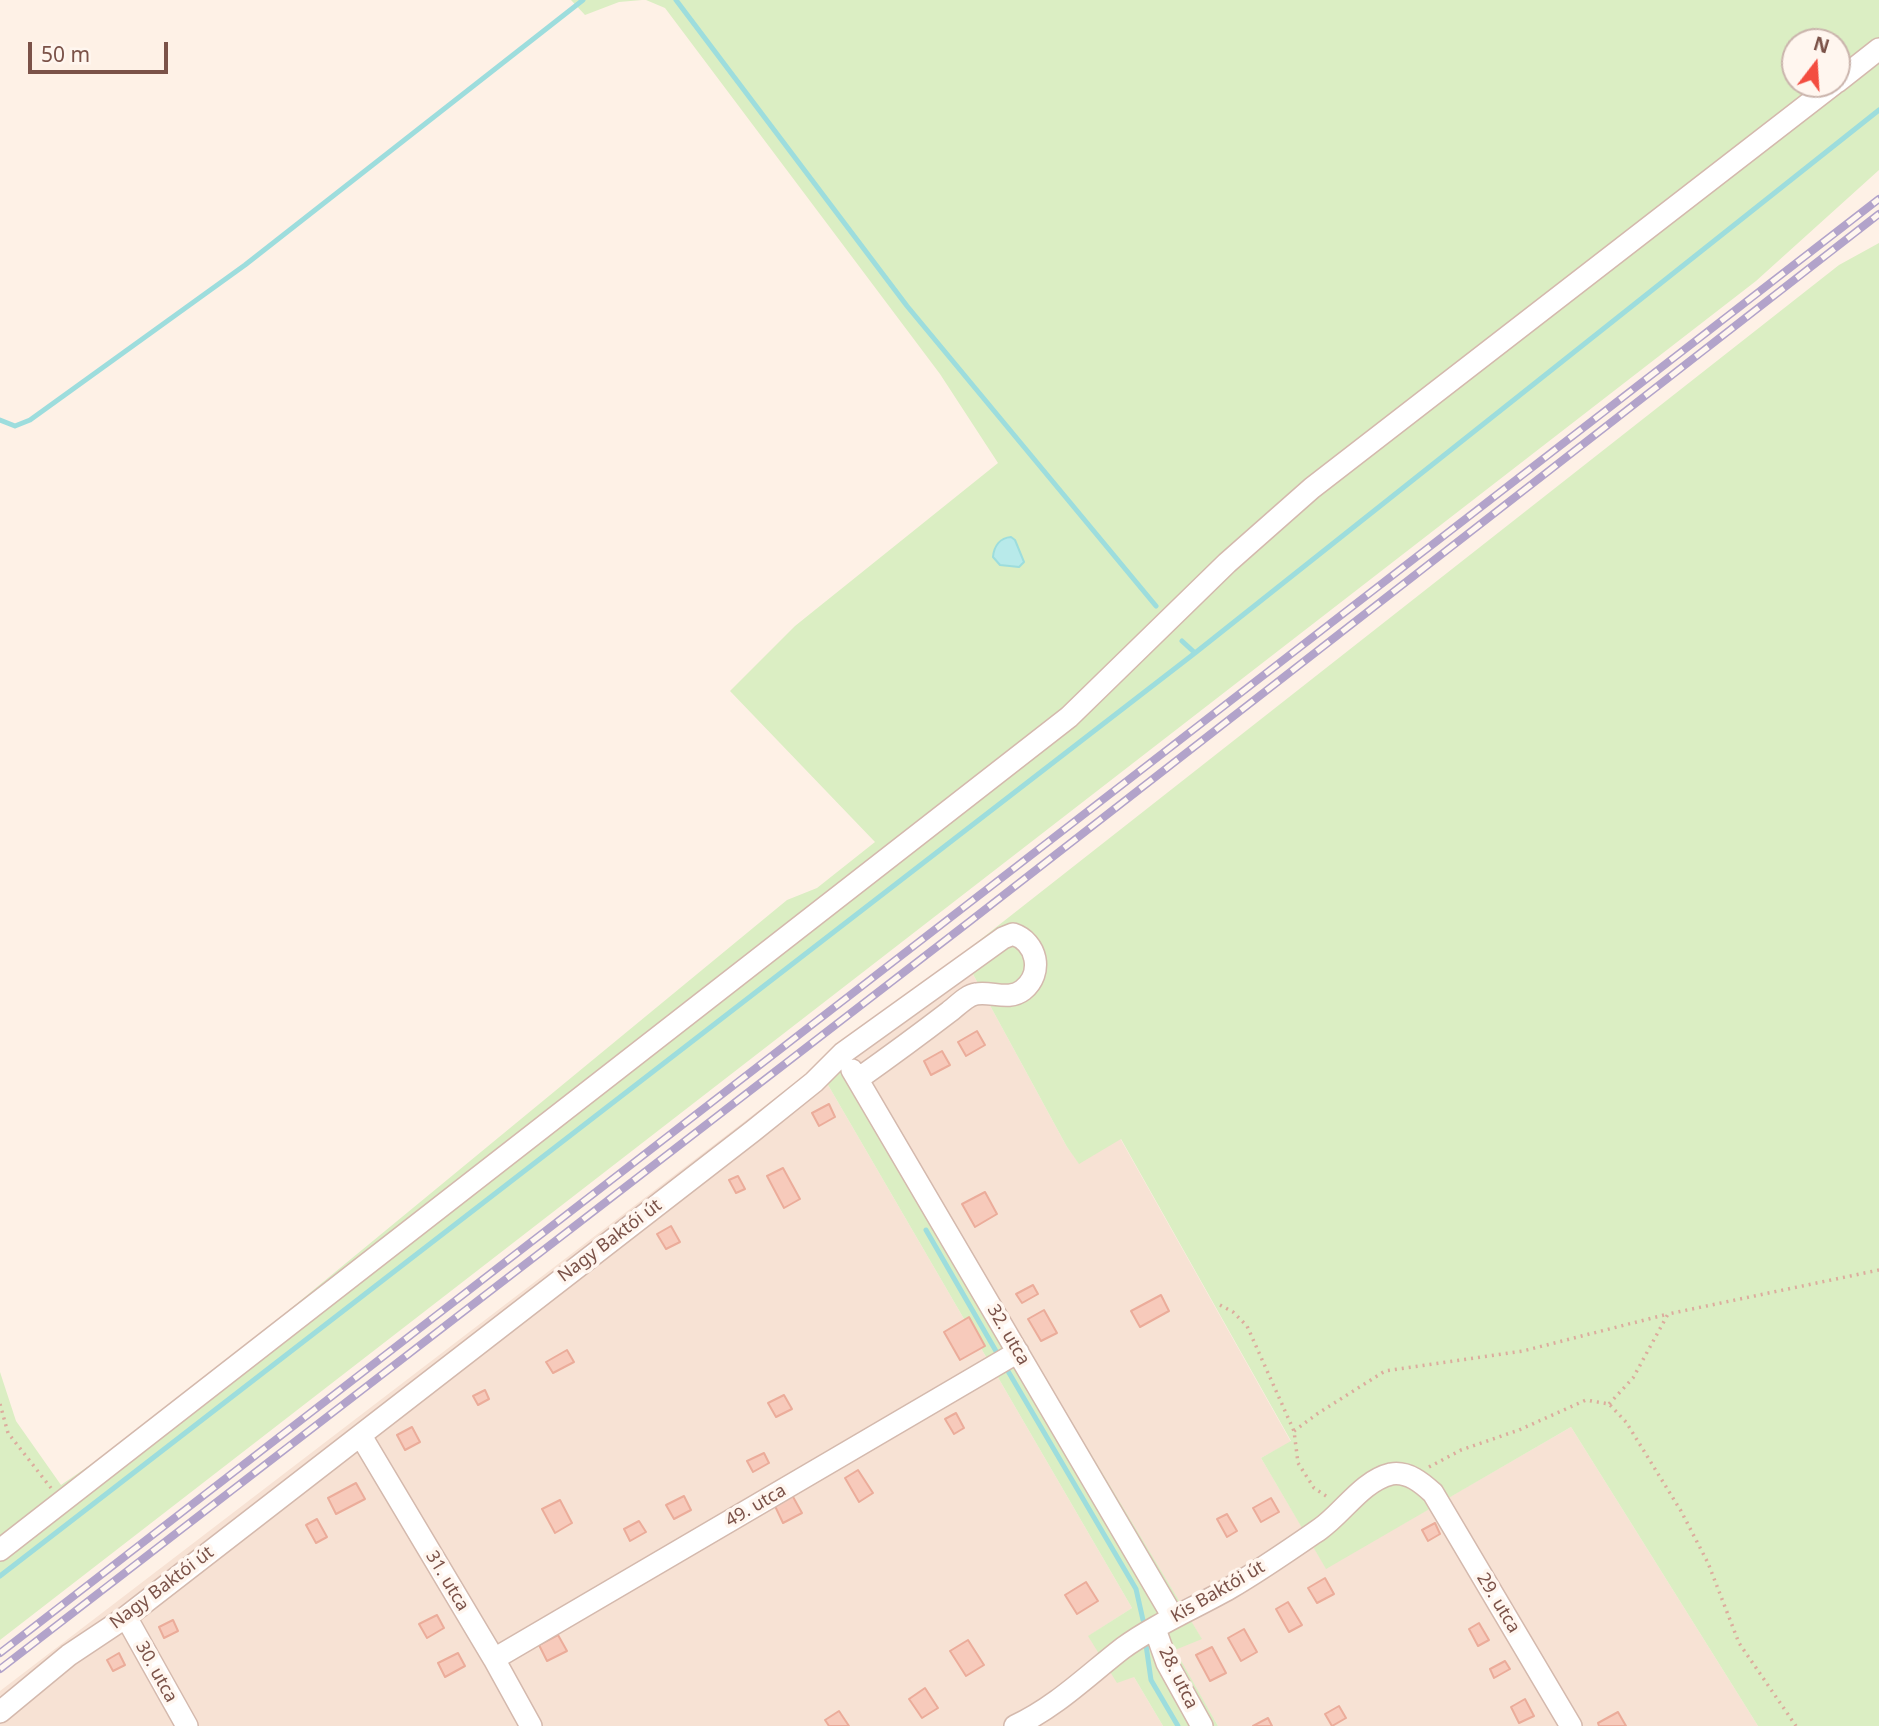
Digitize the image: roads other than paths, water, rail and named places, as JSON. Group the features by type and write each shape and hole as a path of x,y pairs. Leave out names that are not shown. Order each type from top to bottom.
{"street":[{"path":"1851,71 1879,49"},
{"path":"0,1550 1069,717 1227,563 1312,488 1816,98"},
{"name":"Nagy Baktói út","path":"0,1712 69,1655 126,1617 753,1131 814,1082 843,1053 1003,938 1013,934 1028,942 1033,951 1035,968 1030,982 1023,990 1013,995 974,993 858,1079"},
{"name":"32. utca","path":"843,1053 1018,1352 1164,1623"},
{"name":"49. utca","path":"494,1659 1018,1352"},
{"name":"31. utca","path":"361,1436 531,1726"},
{"name":"Kis Baktói út","path":"1015,1726 1067,1694 1124,1648 1231,1587 1287,1551 1330,1522 1353,1499 1389,1475 1399,1474 1417,1480"},
{"name":"29. utca","path":"1417,1480 1433,1493 1571,1726"},
{"name":"30. utca","path":"126,1617 187,1726"},
{"name":"28. utca","path":"1164,1623 1167,1663 1202,1726"}],"water":[{"path":"1011,537 1015,540 1024,562 1019,567 1000,565 993,557 998,543"}],"waterway":[{"path":"0,420 15,426 30,420 245,265 583,0"},
{"path":"676,0 907,306 1156,606"},
{"path":"0,1576 1195,653 1879,110"},
{"path":"1182,641 1195,653"},
{"path":"926,1230 1000,1358"},
{"path":"1005,1366 1136,1589 1143,1620"},
{"path":"1146,1645 1151,1680 1178,1726"}],"railway":[{"path":"0,1653 1879,199"},
{"path":"0,1669 969,922 1879,214"}]}
